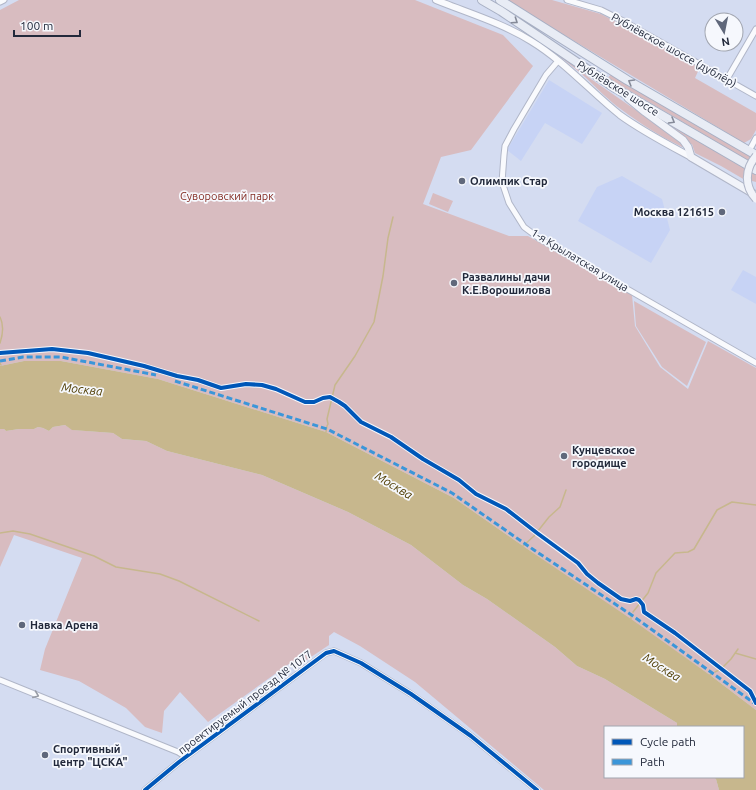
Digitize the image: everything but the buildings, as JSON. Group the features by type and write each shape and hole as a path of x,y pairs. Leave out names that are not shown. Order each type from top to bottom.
{"main road":[{"name":"Рублёвское шоссе","path":"482,0 615,88 756,170"},
{"name":"Рублёвское шоссе","path":"500,0 627,80 754,154"},
{"path":"615,88 683,140 688,147 691,157 756,195"},
{"path":"754,154 749,166 747,177 750,191 756,199"}],"street":[{"path":"0,2 4,0"},
{"path":"436,0 510,29 533,42 633,124 691,157"},
{"name":"Рублёвское шоссе (дублёр)","path":"568,0 601,10 625,22 756,96"},
{"path":"727,79 756,29"},
{"name":"1-я Крылатская улица","path":"558,61 546,75 505,146 502,182 509,203 524,227 540,239 756,363"},
{"path":"754,154 756,138"},
{"name":"проектируемый проезд № 1077","path":"145,790 186,757 326,653 334,651 362,663 411,694 471,736 537,790"},
{"path":"0,680 178,752 186,757"}],"shaded area":[{"path":"549,80 602,113 582,144 545,123 521,161 507,150"},
{"path":"622,176 662,199 670,230 651,263 578,221 597,187"},
{"path":"743,270 756,277 756,304 731,290"}],"green space":[{"name":"Суворовский парк","path":"19,0 415,0 503,35 533,66 471,150 441,157 423,204 509,236 528,236 632,295 635,326 660,367 688,389 708,341 756,368 756,710 710,675 454,498 326,432 158,379 61,361 24,361 0,366 0,10"},
{"path":"506,0 552,0 601,14 700,67 695,78 756,113 756,130 751,139 744,143"},
{"path":"549,48 679,140 684,146 682,147 659,135 622,110 581,73"},
{"path":"611,74 756,159 756,165 608,78"},
{"path":"654,116 756,175 756,182 745,180 695,153 692,144"},
{"path":"433,193 453,201 448,212 429,204"},
{"path":"634,301 706,342 687,386 662,367 636,326"},
{"path":"65,425 73,430 113,433 122,439 146,441 167,451 262,475 348,512 411,545 463,585 487,599 555,647 577,666 605,679 677,723 677,726 604,726 604,778 714,778 719,790 544,790 415,682 360,646 334,632 329,636 329,645 299,665 289,664 208,722 180,692 164,711 162,733 145,727 126,708 79,681 40,670 45,649 82,558 14,535 0,567 0,429 4,429 6,431 34,429 38,427 49,431 53,427"}],"water":[{"name":"Москва","path":"24,361 61,361 158,379 326,432 454,498 631,619 710,675 756,710 756,790 719,790 714,778 744,778 744,726 677,726 677,723 605,679 577,666 555,647 487,599 463,585 411,545 348,512 262,475 167,451 146,441 122,439 113,433 72,430 65,425 53,427 49,431 38,427 34,429 6,431 4,429 0,429 0,366"}],"waterway":[{"path":"326,432 328,424 327,419 335,385 355,356 374,322 393,217"},
{"path":"0,317 3,330 0,343"},
{"path":"523,546 560,507 566,490"},
{"path":"633,612 648,593 656,573 675,553 688,552 694,549 717,510 732,502 756,505"},
{"path":"0,533 13,531 30,534 94,556 116,567 160,574 179,581 259,621"},
{"path":"723,667 738,649"},
{"path":"735,653 756,659"},
{"path":"715,672 719,670"}],"marked path":[{"path":"0,361 23,357 61,357 156,375"},
{"path":"175,381 327,429 452,493 633,616 754,703"}],"cycle path":[{"path":"0,353 52,349 88,353 198,380 221,388 246,384 262,385 276,389 305,402 314,402 330,397 345,406 361,422 391,437 423,459 459,480 476,494 506,509 578,563 587,574 621,599 630,601 636,599 639,600 643,605 644,612 675,633 750,691 756,703"},
{"path":"145,790 179,762 326,653 334,651 361,663 411,694 471,736 537,790"}],"place":[{"name":"Олимпик Стар","path":"462,181"},
{"name":"Москва 121615","path":"722,212"},
{"name":"Развалины дачи К.Е.Ворошилова","path":"454,283"},
{"name":"Кунцевское городище","path":"564,456"},
{"name":"Навка Арена","path":"22,625"},
{"name":"Спортивный центр \"ЦСКА\"","path":"45,755"}]}
